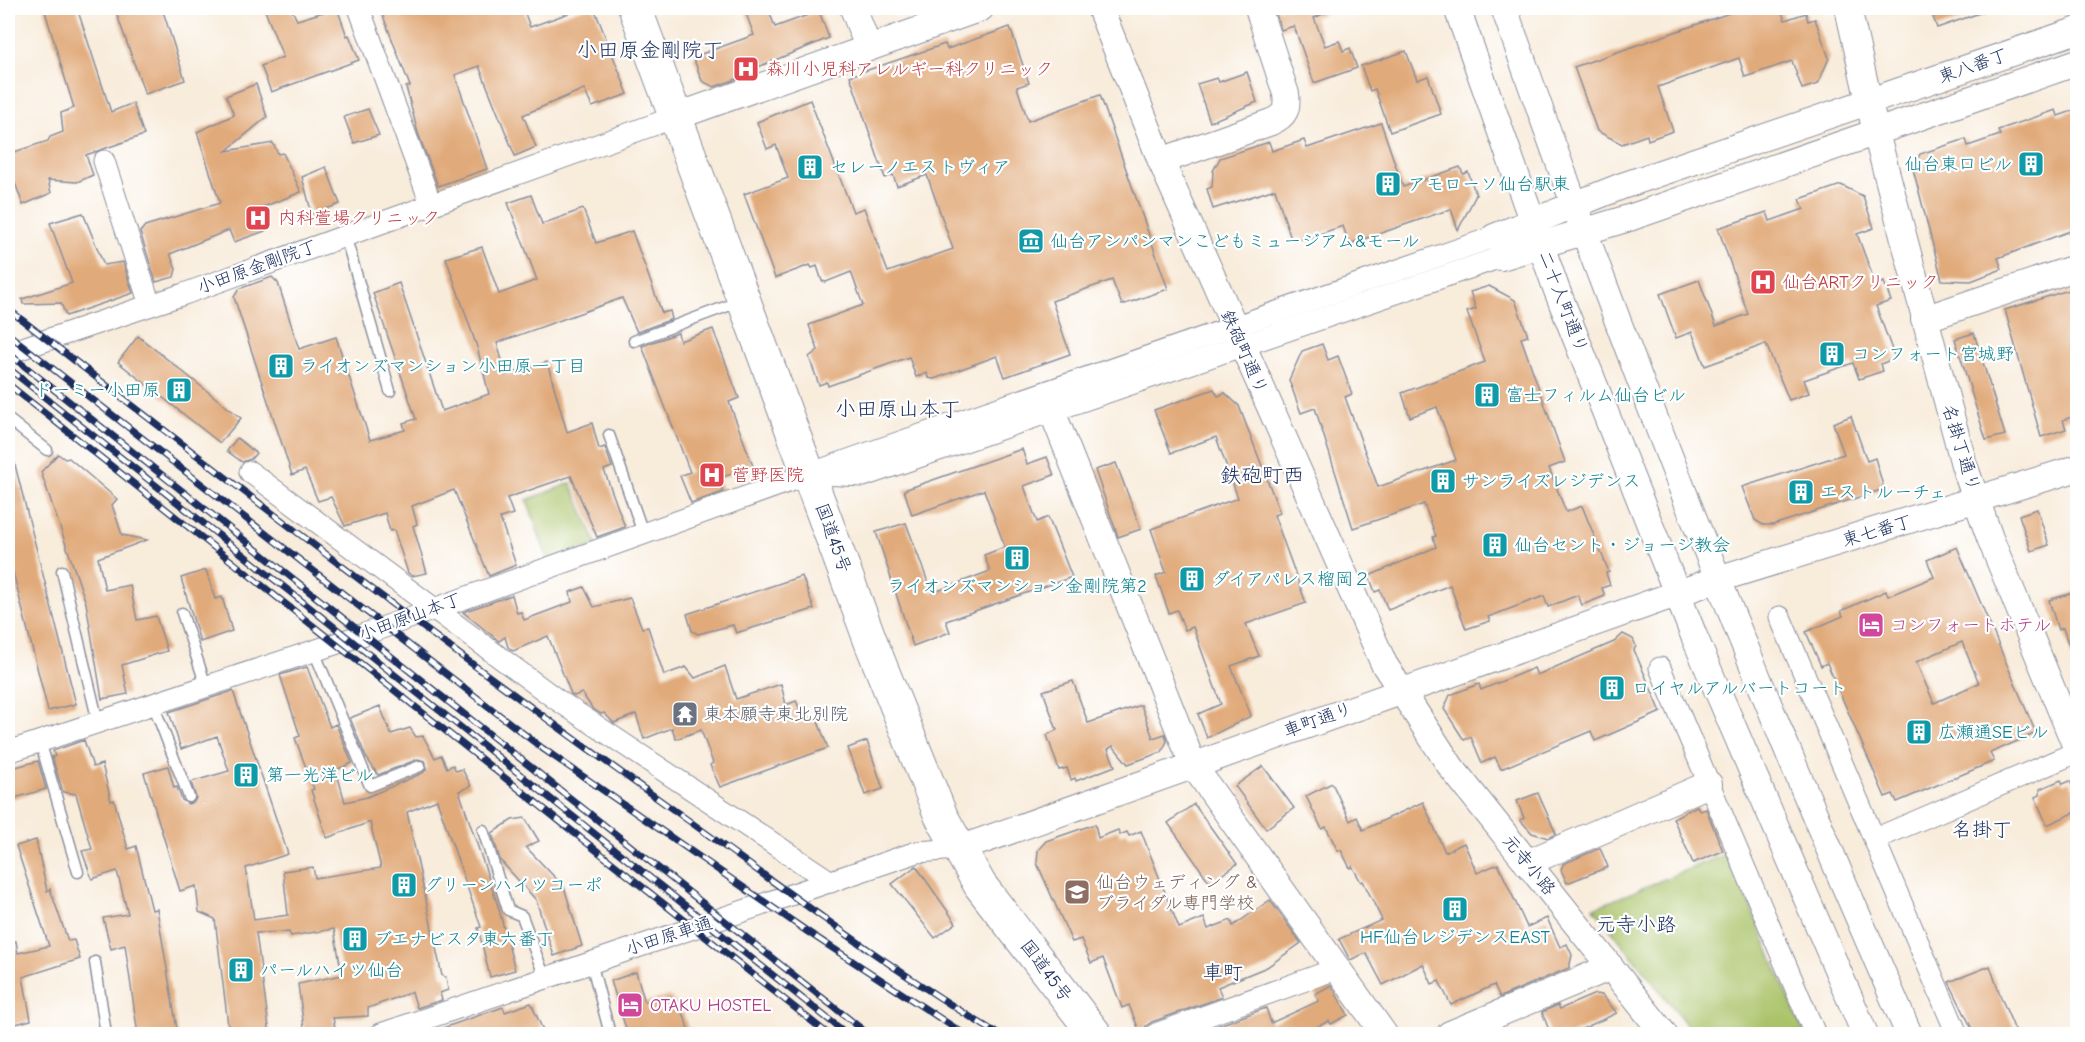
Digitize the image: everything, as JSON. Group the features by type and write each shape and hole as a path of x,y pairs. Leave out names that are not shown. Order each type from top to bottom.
{"highway":[{"name":"国道45号","path":"635,8 872,645 932,795 980,885 1095,1035"}],"street":[{"path":"359,8 430,204"},
{"path":"853,8 868,47"},
{"path":"675,117 981,8"},
{"name":"鉄砲町通り","path":"1100,8 1161,161 1238,337 1384,664 1400,691"},
{"path":"1161,161 1271,122 1285,113 1288,106 1286,94 1258,8"},
{"name":"二十人町通り","path":"1457,8 1536,233 1677,593 1865,1035"},
{"path":"1504,8 1584,232 1718,579 1909,1035"},
{"name":"名掛丁通り","path":"1848,8 1868,103 1964,465 2078,752"},
{"name":"東八番丁","path":"1536,233 1574,205 1622,186 2078,30"},
{"name":"東八番丁","path":"1536,233 1584,232 2078,62"},
{"name":"小田原金剛院丁","path":"8,353 150,305 675,117"},
{"path":"104,161 150,305"},
{"path":"809,474 863,476 1052,411 1238,337 1536,233"},
{"path":"1924,319 2078,267"},
{"name":"小田原山本丁","path":"8,752 314,651 809,474 1238,337"},
{"path":"1052,411 1193,765 1384,1035"},
{"name":"東七番丁","path":"1677,593 2078,468"},
{"path":"250,472 556,699 831,882"},
{"name":"車町通り","path":"959,849 1677,593"},
{"path":"1780,617 1957,1035"},
{"path":"1660,668 1815,1035"},
{"name":"元寺小路","path":"1400,691 1451,767 1664,1035"},
{"path":"1875,839 2078,752"},
{"path":"1527,863 1708,784"},
{"name":"小田原車通","path":"381,1035 403,1031 545,978 917,852 959,849"},
{"path":"1450,1035 1611,967"},
{"path":"1156,1035 1336,969"}],"lane":[{"path":"345,235 390,391"},
{"path":"634,341 744,300"},
{"path":"8,419 47,450"},
{"path":"609,435 643,533"},
{"path":"62,571 98,722"},
{"path":"182,613 206,686"},
{"path":"314,651 369,786 420,766"},
{"path":"153,704 189,797"},
{"path":"40,741 78,872"},
{"path":"483,830 508,909 522,916 545,978"},
{"path":"95,962 106,1035"},
{"path":"591,962 610,1035"}],"green space":[{"path":"571,483 597,545 548,561 527,500"},
{"path":"1728,853 1804,1034 1694,1034 1594,908"}],"building":[{"path":"44,8 77,8 111,112 133,103 144,135 86,155 93,175 77,182 48,180 51,193 23,205 8,163 8,154 48,141 50,137 63,132 61,113 74,108"},
{"path":"131,8 162,8 185,80 145,94 116,12"},
{"path":"264,8 291,8 297,20 337,8 359,60 271,92 261,66 283,57"},
{"path":"380,8 523,8 530,27 583,8 594,8 628,94 592,107 584,89 523,115 536,147 515,156 479,66 455,75 487,169 438,186 418,133 406,87 410,86"},
{"path":"744,8 768,8 775,27 819,11 829,38 753,69 754,73 714,87 702,81 693,57 754,35"},
{"path":"1274,8 1337,8 1314,18 1325,46 1339,41 1343,51 1350,48 1357,68 1314,83 1294,26 1281,30"},
{"path":"1744,8 1780,8 1785,20 1806,13 1808,21 1815,19 1829,58 1818,84 1802,89 1792,61 1745,77 1739,58 1658,87 1673,131 1648,140 1647,135 1622,144 1597,131 1574,67"},
{"path":"1930,8 1987,8 1988,10 1937,28"},
{"path":"1010,27 1029,83 1017,87 1028,121 1100,95 1168,289 1122,305 1112,280 1052,301 1070,354 1005,377 997,356 934,379 928,378 927,373 916,377 909,357 828,386 827,382 819,385 809,357 818,350 809,325 863,305 851,272 826,282 822,281 817,266 812,268 810,265 775,278 744,194 788,178 776,145 767,149 757,122 810,100 853,212 864,208 888,272 953,249 927,175 897,186 893,175 885,178 850,76 945,44 947,49"},
{"path":"1406,51 1417,80 1428,76 1441,114 1390,132 1375,89 1370,91 1361,66"},
{"path":"1247,72 1257,102 1210,122 1197,84 1217,78 1219,82"},
{"path":"256,84 267,117 226,151 273,143 278,154 283,153 301,192 258,209 265,231 234,242 229,230 170,254 176,269 174,277 156,282 140,232 145,226 220,203 197,132 234,115 226,96"},
{"path":"368,109 379,135 354,143 344,117"},
{"path":"2078,109 2078,228 1998,258 2002,269 1971,281 1942,280 1913,169 1920,154 1966,139 1968,146 2000,135 1998,130 2056,110 2058,116"},
{"path":"1381,123 1403,187 1460,167 1463,174 1468,172 1476,195 1458,230 1451,209 1349,244 1343,226 1313,236 1312,241 1291,239 1275,189 1213,209 1207,189 1212,187 1213,171 1220,158 1269,142 1272,151 1304,140 1307,148"},
{"path":"326,167 340,204 312,214 302,177"},
{"path":"1841,185 1863,196 1874,228 1857,234 1876,285 1884,282 1891,301 1876,306 1895,358 1881,364 1883,371 1859,379 1853,363 1804,380 1809,393 1789,400 1766,344 1705,366 1692,332 1676,338 1660,294 1699,280 1716,326 1748,314 1718,228 1767,212 1770,221 1804,209 1800,199"},
{"path":"531,195 542,224 583,209 596,243 632,231 662,313 670,311 672,319 637,332 622,298 497,343 506,375 547,362 567,432 592,423 599,449 605,447 612,467 604,470 625,527 597,537 571,476 507,498 513,514 500,518 516,565 489,576 454,490 412,506 417,524 413,526 427,573 412,576 408,573 394,530 390,531 385,513 345,526 331,497 318,501 305,470 292,475 234,297 239,289 272,277 278,283 299,349 336,337 370,440 405,430 403,423 416,419 373,293 399,283 442,411 489,394 477,347 446,258 482,247 499,294 537,280 508,203"},
{"path":"83,213 104,265 123,262 133,293 66,316 61,303 23,304 22,299 72,283 50,223"},
{"path":"1489,286 1515,300 1528,336 1521,338 1565,462 1549,468 1566,512 1582,506 1609,572 1606,573 1610,585 1602,588 1605,596 1582,605 1578,595 1548,607 1544,596 1488,617 1490,621 1466,629 1450,585 1388,610 1380,590 1375,592 1369,576 1436,547 1433,537 1436,536 1424,504 1353,528 1315,408 1301,413 1289,380 1302,351 1322,344 1328,360 1338,356 1352,394 1345,397 1378,487 1456,460 1437,407 1410,417 1402,393 1485,362 1467,312 1476,309 1470,292"},
{"path":"2078,287 2078,415 2063,420 2066,429 2041,437 2005,310"},
{"path":"713,329 739,398 729,402 753,466 718,479 723,492 691,503 680,476 690,472 642,346 678,333 680,341"},
{"path":"1974,333 2005,435 1986,440 1955,339"},
{"name":"ドーミー小田原","path":"138,336 241,418 220,443 118,362"},
{"path":"1214,389 1218,396 1225,393 1239,406 1280,513 1274,515 1306,603 1246,624 1259,656 1231,666 1251,716 1207,738 1198,714 1221,704 1193,627 1185,630 1177,610 1169,613 1156,576 1166,572 1151,529 1238,498 1216,437 1171,453 1154,410"},
{"name":"エストルーチェ","path":"1851,416 1867,461 1875,458 1884,489 1773,525 1763,525 1755,520 1742,487 1844,454 1833,423"},
{"path":"237,438 256,453 251,459 242,462 227,451"},
{"path":"1022,449 1027,464 1047,457 1054,475 1024,486 1037,522 1048,517 1072,577 946,621 950,632 913,646 876,532 906,523 932,593 990,571 984,555 1005,547 984,490 912,515 904,490"},
{"path":"58,454 65,459 69,458 117,499 112,505 122,535 147,540 98,558 105,590 130,585 137,620 156,616 167,651 122,665 128,694 102,699 86,603 41,472"},
{"path":"14,461 76,704 48,711 8,552 8,462"},
{"path":"1116,463 1141,529 1118,537 1095,470"},
{"path":"2037,509 2049,545 2031,551 2019,515"},
{"path":"1957,547 2036,733 1990,753 1994,761 1897,802 1893,794 1885,797 1827,663 1821,666 1806,632 1843,616 1841,611 1886,591 1888,596 1934,577 1927,560","holes":["1962,642 1979,683 1934,703 1916,662"]},
{"path":"206,570 215,599 222,597 232,631 200,642 181,578"},
{"path":"802,576 814,609 736,633 733,625 698,634 692,631 687,614"},
{"path":"584,587 594,607 630,598 642,628 648,627 664,675 686,667 695,678 725,666 736,699 781,684 786,705 796,701 805,720 816,716 828,748 720,787 710,765 713,763 701,730 676,739 672,728 644,739 636,714 614,723 604,713 601,714 592,708 582,693 574,696 571,694 548,636 513,651 508,647 505,637 499,641 463,612 512,595 517,613 521,612 524,620 572,602 570,592"},
{"path":"2078,591 2078,661 2074,662 2063,628 2058,630 2049,600"},
{"path":"1623,634 1633,639 1636,646 1634,650 1661,712 1595,741 1591,731 1501,769 1495,757 1482,763 1471,737 1464,740 1444,709 1450,695 1479,684 1481,690 1534,668 1537,675 1614,642"},
{"path":"307,667 330,727 336,724 352,763 336,770 345,802 367,797 423,773 427,768 425,761 418,759 378,775 366,757 350,718 380,706 391,734 410,728 416,737 423,736 435,758 441,755 447,768 453,765 456,771 462,769 471,786 459,791 498,906 515,970 490,977 478,928 481,927 437,800 407,812 442,976 446,977 448,990 440,993 442,1000 417,1008 412,992 368,1008 368,1016 333,1018 335,1027 314,1035 305,1035 298,984 342,975 334,929 291,936 289,932 256,933 270,1035 225,1035 228,1025 215,919 199,912 196,886 180,891 144,773 168,766 174,788 177,787 182,800 188,804 194,802 196,798 191,782 229,771 217,736 181,749 169,712 233,691 288,854 246,868 254,920 288,915 283,871 313,867 315,878 381,868 370,822 327,838 311,790 314,789 295,738 300,736 280,675"},
{"path":"1073,681 1088,723 1141,705 1153,738 1165,734 1167,741 1162,752 1128,764 1113,746 1108,749 1115,766 1076,781 1075,778 1071,780 1067,768 1059,770 1047,735 1057,730 1043,691"},
{"path":"84,740 93,767 102,764 111,801 114,800 128,849 136,846 152,910 157,909 178,1035 138,1035 125,945 111,949 103,918 128,914 117,871 92,879 82,851 92,849 76,794 63,792 52,757 55,756 53,751"},
{"path":"867,741 883,789 865,795 848,748"},
{"path":"38,761 46,789 8,800 8,769"},
{"path":"1263,766 1294,808 1266,829 1235,786"},
{"path":"2061,780 2063,784 2070,781 2078,799 2078,811 2047,825 2035,797 2040,795 2040,789"},
{"path":"1332,783 1350,821 1357,817 1363,830 1423,802 1445,852 1464,843 1477,873 1498,864 1527,927 1547,918 1560,947 1567,944 1572,955 1569,968 1500,997 1494,985 1451,1005 1439,981 1432,984 1423,964 1383,985 1366,953 1350,960 1339,939 1382,920 1363,881 1361,882 1352,866 1350,868 1341,850 1338,851 1326,827 1322,829 1306,796"},
{"path":"1538,793 1556,834 1548,838 1532,833 1520,820 1524,818 1517,801"},
{"path":"1194,804 1237,864 1210,883 1168,823"},
{"path":"1697,806 1700,811 1706,809 1723,851 1693,863 1673,818"},
{"path":"525,818 539,841 526,847 564,887 582,946 554,956 536,900 500,860 492,833 512,820"},
{"path":"1095,824 1098,838 1118,830 1120,835 1127,832 1129,836 1141,831 1179,928 1204,918 1208,929 1231,920 1233,926 1270,900 1301,943 1267,967 1218,987 1222,997 1152,1022 1146,1026 1144,1035 1141,1035 1129,1005 1122,1008 1103,958 1091,963 1081,939 1072,942 1037,863 1038,850 1046,841"},
{"path":"36,840 47,891 50,889 68,941 74,940 80,959 23,977 31,1020 12,1025 8,1010 8,942 16,941 18,953 49,946 16,846"},
{"path":"1600,848 1608,867 1567,883 1561,870 1563,864"},
{"path":"916,866 956,923 935,938 892,884"},
{"path":"1990,966 2017,1035 1975,1035 1949,982"},
{"path":"636,972 645,1002 670,996 684,1015 690,1035 628,1035 611,981"},
{"path":"1331,985 1348,1015 1331,1024 1329,1021 1300,1035 1192,1035 1266,1008 1271,1023 1319,1001 1315,994"},
{"path":"1595,994 1602,995 1617,1013 1569,1035 1551,1035 1542,1012 1558,1005 1560,1009"},
{"path":"531,1003 545,1035 423,1035 503,1007 505,1012"}],"railway":[{"path":"8,309 508,690 836,927 916,982 998,1034"},
{"path":"8,334 542,748 808,932 964,1034"},
{"path":"8,353 868,1034"},
{"path":"8,368 847,1034"},
{"path":"8,384 828,1034"}],"place":[{"name":"森川小児科アレルギー科クリニック","path":"746,69"},
{"name":"仙台東口ビル","path":"2031,164"},
{"name":"セレーノエストヴィア","path":"810,167"},
{"name":"アモローソ仙台駅東","path":"1388,184"},
{"name":"内科萱場クリニック","path":"258,218"},
{"name":"仙台アンパンマンこどもミュージアム&モール","path":"1031,241"},
{"name":"仙台ARTクリニック","path":"1763,282"},
{"name":"コンフォート宮城野","path":"1832,354"},
{"name":"ライオンズマンション小田原一丁目","path":"281,366"},
{"name":"ドーミー小田原","path":"179,390"},
{"name":"富士フィルム仙台ビル","path":"1487,395"},
{"name":"菅野医院","path":"712,475"},
{"name":"サンライズレジデンス","path":"1443,481"},
{"name":"エストルーチェ","path":"1801,492"},
{"name":"仙台セント・ジョージ教会","path":"1495,545"},
{"name":"ライオンズマンション金剛院第2","path":"1017,558"},
{"name":"ダイアパレス榴岡２","path":"1192,579"},
{"name":"コンフォートホテル","path":"1871,625"},
{"name":"ロイヤルアルバートコート","path":"1612,688"},
{"name":"東本願寺東北別院","path":"685,714"},
{"name":"広瀬通SEビル","path":"1919,732"},
{"name":"第一光洋ビル","path":"246,775"},
{"name":"グリーンハイツコーポ","path":"404,885"},
{"name":"仙台ウェディング & ブライダル専門学校","path":"1077,892"},
{"name":"HF仙台レジデンスEAST","path":"1455,909"},
{"name":"ブエナビスタ東六番丁","path":"355,939"},
{"name":"パールハイツ仙台","path":"241,970"},
{"name":"OTAKU HOSTEL","path":"630,1005"}],"district":[{"name":"小田原金剛院丁","path":"650,50"},
{"name":"小田原山本丁","path":"898,409"},
{"name":"鉄砲町西","path":"1262,475"},
{"name":"名掛丁","path":"1982,829"},
{"name":"元寺小路","path":"1636,924"},
{"name":"車町","path":"1223,972"}]}
